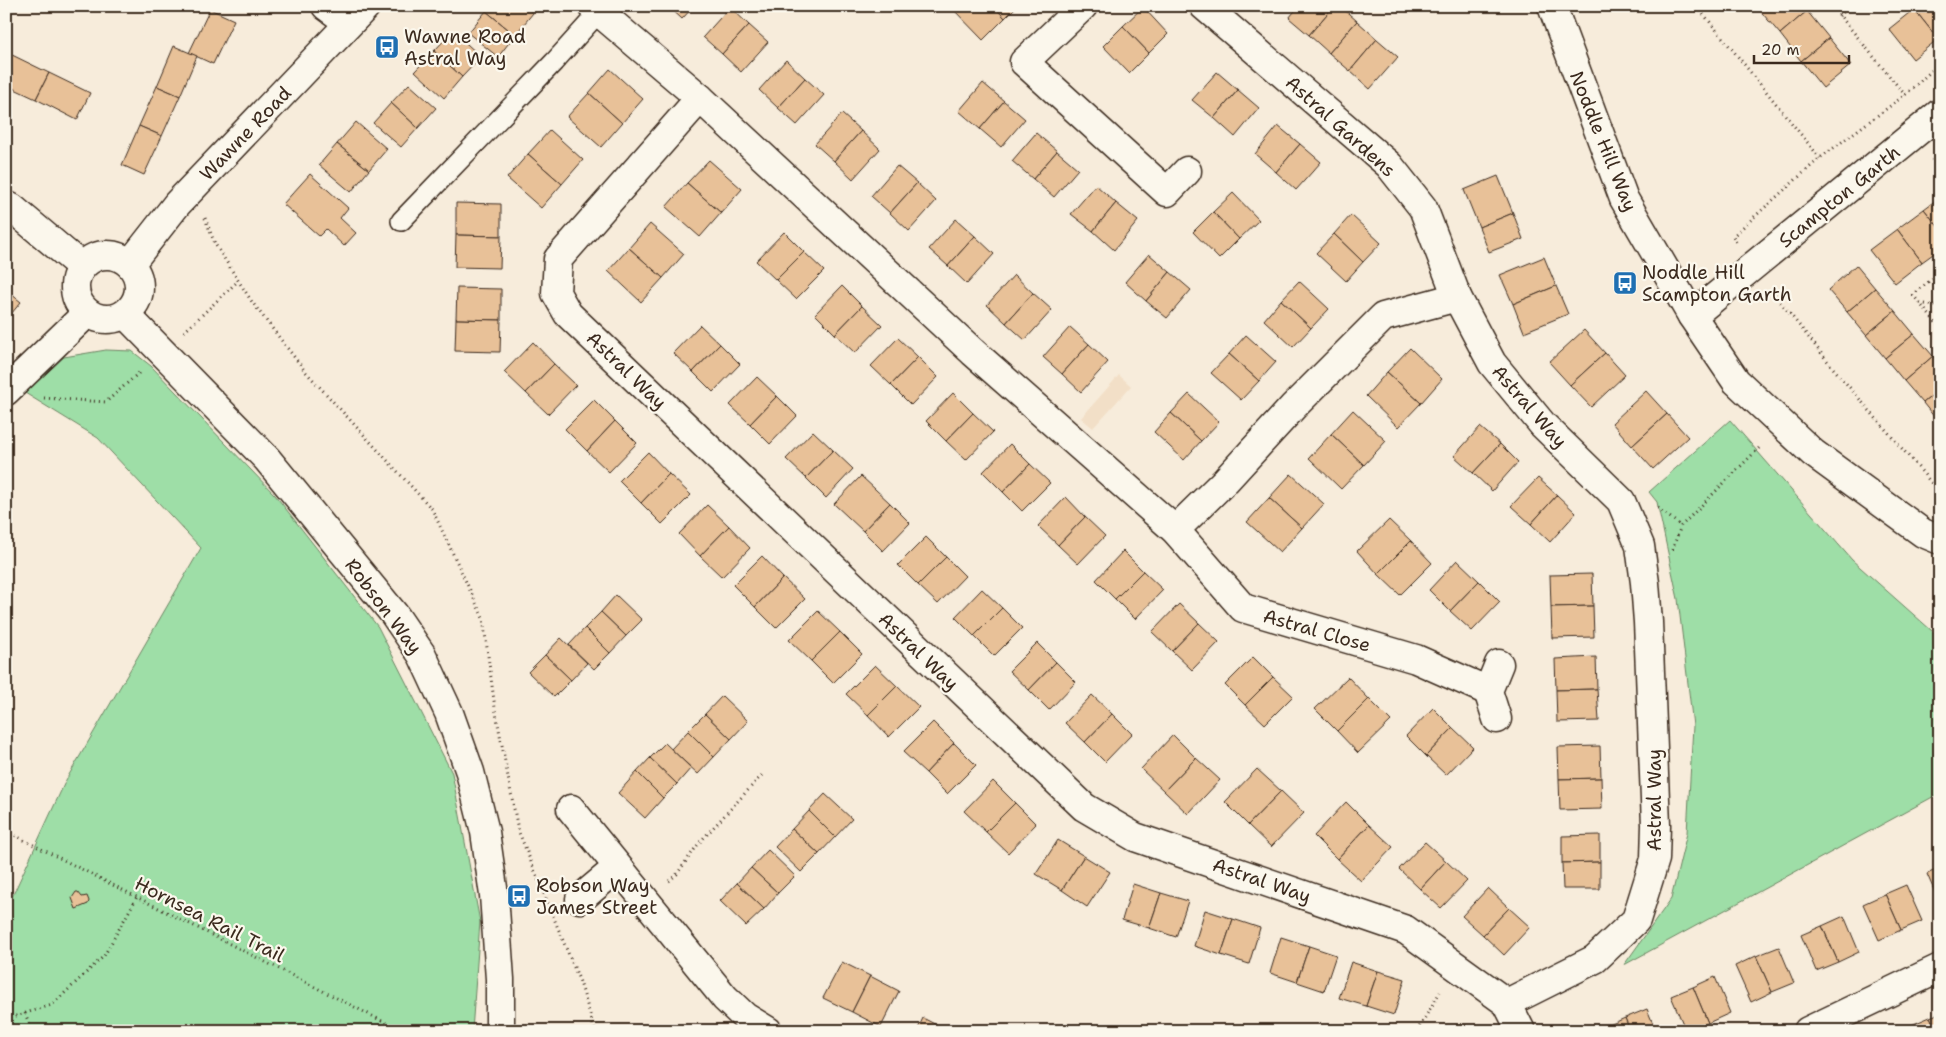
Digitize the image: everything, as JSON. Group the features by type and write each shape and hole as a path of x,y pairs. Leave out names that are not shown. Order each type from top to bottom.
{"street":[{"path":"326,6 358,15"},
{"name":"Astral Gardens","path":"1204,6 1389,164 1423,208 1457,297"},
{"name":"Noddle Hill Way","path":"1552,6 1624,199 1692,316 1736,381 1813,453 1923,533 1940,540"},
{"path":"1080,7 1024,62 1167,192 1187,171"},
{"path":"596,9 700,98 973,352 1175,530 1226,480 1293,407 1383,317 1457,297"},
{"name":"Wawne Road","path":"130,264 177,204 358,15"},
{"name":"Astral Way","path":"700,98 558,259 556,293 568,314 1084,807 1135,837 1406,930 1507,1003 1595,959 1636,920 1655,859 1656,825 1645,583 1640,546 1621,501 1543,426 1492,363 1457,297"},
{"name":"Scampton Garth","path":"1692,316 1940,113"},
{"path":"6,205 82,267"},
{"path":"100,255 111,255 121,258 130,264 136,274 139,285 138,296 134,306 125,314 106,320 96,318 86,312 75,296 76,275 82,267 100,255"},
{"path":"6,391 86,312"},
{"name":"Robson Way","path":"125,314 267,459 394,614 422,655 452,722 470,772 485,832 494,894 500,979 500,1031"},
{"name":"Astral Close","path":"1175,530 1243,608 1416,659 1488,691"},
{"path":"1497,719 1488,691 1499,664"},
{"path":"571,809 617,868 725,998 745,1017 768,1031"},
{"path":"580,899 617,868"},
{"path":"1808,1031 1940,968"},
{"path":"1507,1003 1522,1031"}],"lane":[{"path":"401,221 554,62 596,9"}],"path":[{"path":"1697,6 1820,158"},
{"path":"1832,6 1905,95"},
{"path":"1840,16 1850,6"},
{"path":"1940,63 1905,95 1820,158 1733,236 1752,267 1833,368 1940,493"},
{"path":"194,187 215,244 252,302 305,371 432,509 482,618 495,708 518,830 580,982 595,1031"},
{"path":"1940,272 1912,295 1940,328"},
{"path":"1920,303 1940,307"},
{"path":"1645,583 1663,572 1681,526 1756,450 1784,426"},
{"path":"647,902 677,874 699,843 762,775"},
{"name":"Hornsea Rail Trail","path":"6,831 402,1031"},
{"path":"6,1019 52,1005 104,956 137,897"},
{"path":"1417,1031 1457,967"},
{"path":"25,1013 32,1031"}],"shaded area":[{"path":"1119,375 1131,386 1093,428 1081,418"}],"green space":[{"path":"106,350 132,351 151,366 275,495 378,627 452,773 480,922 472,1031 6,1031 6,910 66,780 201,548 98,438 25,393 64,357"},
{"path":"1730,420 1852,560 1940,638 1940,793 1624,965 1671,899 1687,833 1693,726 1678,599 1657,502 1649,492"}],"building":[{"path":"490,6 524,6 533,13 515,35 486,11"},
{"path":"668,6 694,6 682,19"},
{"path":"952,6 994,6 1005,18 983,40"},
{"path":"994,6 1017,6 1005,18"},
{"path":"1299,6 1334,6 1309,35 1289,18"},
{"path":"1334,6 1340,6 1357,21 1329,53 1309,35"},
{"path":"1803,6 1807,11 1780,34 1757,7"},
{"path":"1918,6 1940,6 1940,37 1938,39 1914,9"},
{"path":"730,7 749,25 722,54 703,37"},
{"path":"1143,7 1168,34 1149,53 1123,26"},
{"path":"210,9 234,20 213,64 189,53"},
{"path":"1914,9 1938,39 1913,59 1889,29"},
{"path":"486,11 515,35 498,57 468,33"},
{"path":"1807,11 1829,38 1801,61 1780,34"},
{"path":"1357,21 1377,39 1350,71 1329,53"},
{"path":"749,25 768,42 741,72 722,54"},
{"path":"1123,26 1149,53 1129,73 1103,46"},
{"path":"453,31 481,57 462,77 434,51"},
{"path":"1829,38 1851,65 1823,88 1801,61"},
{"path":"1377,39 1398,57 1370,89 1350,71"},
{"path":"174,46 197,56 180,96 157,86"},
{"path":"434,51 462,77 444,98 415,71"},
{"path":"8,53 49,73 36,99 6,85 6,56"},
{"path":"786,60 805,78 778,108 759,90"},
{"path":"610,69 643,99 622,123 589,93"},
{"path":"1217,72 1238,90 1214,118 1192,100"},
{"path":"49,73 90,93 77,120 36,99"},
{"path":"805,78 824,95 797,125 778,108"},
{"path":"983,83 1004,101 980,129 959,111"},
{"path":"409,84 436,108 418,128 391,103"},
{"path":"157,86 180,96 162,136 139,126"},
{"path":"1238,90 1259,108 1235,137 1214,118"},
{"path":"589,93 622,123 601,147 567,117"},
{"path":"1004,101 1025,119 1001,147 980,129"},
{"path":"391,103 418,128 401,147 373,123"},
{"path":"842,114 861,131 834,161 815,144"},
{"path":"356,122 387,149 369,170 337,144"},
{"path":"139,126 162,136 144,175 122,165"},
{"path":"1278,126 1300,144 1276,172 1255,154"},
{"path":"550,130 583,160 562,184 528,154"},
{"path":"861,131 880,149 853,179 834,161"},
{"path":"1036,133 1057,151 1033,179 1012,161"},
{"path":"337,144 369,170 351,192 319,165"},
{"path":"1300,144 1321,162 1296,190 1276,172"},
{"path":"1057,151 1078,169 1054,197 1033,179"},
{"path":"528,154 562,184 541,208 507,178"},
{"path":"709,160 742,189 721,213 687,183"},
{"path":"897,166 917,183 890,213 871,196"},
{"path":"310,174 348,208 340,218 356,233 344,246 326,229 319,236 283,204"},
{"path":"1498,176 1513,213 1479,227 1464,190"},
{"path":"687,183 721,213 700,237 666,207"},
{"path":"917,183 936,201 909,231 890,213"},
{"path":"1096,185 1116,203 1093,231 1071,214"},
{"path":"1233,193 1259,220 1239,239 1213,212"},
{"path":"1940,197 1940,229 1924,209"},
{"path":"456,203 501,204 501,236 456,235"},
{"path":"1116,203 1138,221 1114,250 1093,231"},
{"path":"1924,209 1940,229 1940,249 1922,262 1897,229"},
{"path":"1213,212 1239,239 1219,259 1193,232"},
{"path":"1513,213 1523,239 1489,252 1479,227"},
{"path":"1351,215 1381,243 1363,262 1334,234"},
{"path":"956,219 975,236 948,266 929,249"},
{"path":"650,224 684,254 663,278 629,248"},
{"path":"1897,229 1922,262 1895,283 1869,250"},
{"path":"784,232 804,252 776,280 756,261"},
{"path":"1334,234 1363,262 1346,281 1316,253"},
{"path":"456,235 501,236 500,268 455,267"},
{"path":"975,236 994,254 967,284 948,266"},
{"path":"629,248 663,278 641,302 608,271"},
{"path":"804,252 824,271 796,299 776,280"},
{"path":"1149,254 1170,272 1146,301 1125,282"},
{"path":"1544,257 1556,286 1513,304 1500,275"},
{"path":"1856,265 1875,288 1847,312 1828,290"},
{"path":"1170,272 1191,290 1167,318 1146,301"},
{"path":"1014,275 1033,293 1006,323 987,305"},
{"path":"1299,281 1329,309 1311,328 1281,300"},
{"path":"842,286 862,306 835,334 815,314"},
{"path":"1556,286 1568,314 1524,332 1513,304"},
{"path":"457,288 501,289 501,320 456,319"},
{"path":"1875,288 1895,311 1866,335 1847,312"},
{"path":"6,290 21,302 6,320"},
{"path":"1033,293 1052,310 1025,340 1006,323"},
{"path":"1281,300 1311,328 1293,347 1264,320"},
{"path":"862,306 882,325 855,353 835,334"},
{"path":"1895,311 1914,334 1885,358 1866,335"},
{"path":"456,319 501,320 500,352 455,351"},
{"path":"700,325 720,344 693,372 673,353"},
{"path":"1070,327 1089,344 1062,374 1043,357"},
{"path":"1584,330 1605,353 1570,385 1549,362"},
{"path":"1914,334 1933,356 1904,381 1885,358"},
{"path":"1246,335 1276,362 1259,381 1229,354"},
{"path":"898,338 918,357 891,385 871,366"},
{"path":"533,342 554,364 526,393 504,372"},
{"path":"720,344 740,364 713,392 693,372"},
{"path":"1089,344 1108,362 1081,392 1062,374"},
{"path":"1410,348 1442,379 1421,403 1387,372"},
{"path":"1605,353 1625,375 1591,407 1570,385"},
{"path":"1229,354 1259,381 1241,400 1211,373"},
{"path":"1933,356 1940,365 1940,389 1923,403 1904,381"},
{"path":"918,357 938,377 911,405 891,385"},
{"path":"554,364 576,385 548,414 526,393"},
{"path":"1387,372 1421,403 1398,427 1366,396"},
{"path":"757,377 777,396 750,424 730,405"},
{"path":"1940,389 1940,424 1923,403"},
{"path":"1646,391 1667,414 1632,446 1612,423"},
{"path":"953,393 973,413 946,441 926,421"},
{"path":"1189,394 1219,422 1201,441 1171,413"},
{"path":"777,396 797,416 770,444 750,424"},
{"path":"594,400 615,421 587,451 565,429"},
{"path":"1353,410 1386,441 1364,465 1331,434"},
{"path":"973,413 993,432 966,460 946,441"},
{"path":"1171,413 1201,441 1184,460 1154,432"},
{"path":"1667,414 1688,437 1653,469 1632,446"},
{"path":"615,421 637,443 609,472 587,451"},
{"path":"1480,427 1500,444 1473,473 1454,456"},
{"path":"813,431 833,450 806,478 786,459"},
{"path":"1331,434 1364,465 1341,489 1309,458"},
{"path":"1010,444 1030,464 1003,492 983,472"},
{"path":"1500,444 1518,462 1492,491 1473,473"},
{"path":"833,450 853,469 826,498 806,478"},
{"path":"648,452 669,474 641,503 619,481"},
{"path":"1030,464 1050,483 1022,511 1003,492"},
{"path":"669,474 691,495 662,524 641,503"},
{"path":"1291,474 1324,504 1302,528 1269,498"},
{"path":"861,476 890,503 863,531 834,504"},
{"path":"1538,478 1557,495 1531,524 1511,506"},
{"path":"1557,495 1576,513 1550,542 1531,524"},
{"path":"1066,497 1085,517 1058,545 1038,526"},
{"path":"1269,498 1302,528 1280,552 1247,522"},
{"path":"890,503 910,523 883,551 863,531"},
{"path":"707,505 729,526 700,556 679,534"},
{"path":"1085,517 1105,536 1078,564 1058,545"},
{"path":"1389,520 1411,541 1378,574 1357,551"},
{"path":"729,526 750,548 722,577 700,556"},
{"path":"926,537 946,557 918,585 898,565"},
{"path":"1411,541 1432,563 1400,595 1378,574"},
{"path":"1123,551 1143,571 1115,599 1096,580"},
{"path":"762,556 783,578 755,607 733,585"},
{"path":"946,557 965,576 938,604 918,585"},
{"path":"1457,560 1479,581 1450,611 1429,590"},
{"path":"1143,571 1163,590 1135,619 1115,599"},
{"path":"1592,574 1593,606 1551,607 1550,575"},
{"path":"783,578 805,599 776,628 755,607"},
{"path":"1479,581 1500,602 1472,631 1450,611"},
{"path":"982,589 1002,608 974,636 955,617"},
{"path":"616,595 642,620 626,636 601,612"},
{"path":"1179,604 1199,623 1172,651 1152,632"},
{"path":"1593,606 1594,637 1552,638 1551,607"},
{"path":"1002,608 1022,628 994,656 974,636"},
{"path":"818,611 840,632 811,661 789,640"},
{"path":"601,612 626,636 610,653 585,628"},
{"path":"1199,623 1219,642 1192,670 1172,651"},
{"path":"585,628 610,653 594,669 569,645"},
{"path":"840,632 862,654 833,683 811,661"},
{"path":"561,638 587,663 571,680 545,655"},
{"path":"1037,643 1056,662 1029,690 1009,671"},
{"path":"545,655 571,680 554,697 528,672"},
{"path":"1253,657 1273,677 1245,705 1225,685"},
{"path":"1596,657 1597,689 1556,690 1555,659"},
{"path":"1056,662 1076,682 1049,710 1029,690"},
{"path":"875,665 897,686 868,715 846,694"},
{"path":"1273,677 1293,696 1265,724 1245,705"},
{"path":"1348,677 1369,699 1337,731 1315,709"},
{"path":"897,686 919,707 889,737 868,715"},
{"path":"1597,689 1599,721 1557,722 1556,690"},
{"path":"1092,695 1112,714 1085,742 1065,723"},
{"path":"722,696 748,721 731,739 705,714"},
{"path":"1369,699 1391,721 1358,753 1337,731"},
{"path":"1433,708 1453,728 1426,756 1406,736"},
{"path":"705,714 731,739 714,757 688,731"},
{"path":"1112,714 1132,734 1105,762 1085,742"},
{"path":"933,722 954,743 926,773 903,752"},
{"path":"1453,728 1473,747 1446,775 1426,756"},
{"path":"688,731 714,757 698,774 671,749"},
{"path":"1173,735 1196,758 1164,791 1141,769"},
{"path":"665,743 691,768 677,784 650,758"},
{"path":"954,743 976,765 947,794 926,773"},
{"path":"1600,746 1601,778 1559,779 1558,747"},
{"path":"650,758 677,784 663,798 637,772"},
{"path":"1196,758 1220,780 1188,814 1164,791"},
{"path":"1257,769 1281,791 1248,825 1225,802"},
{"path":"637,772 663,798 645,818 618,793"},
{"path":"1601,778 1602,809 1560,810 1559,779"},
{"path":"993,781 1015,803 986,832 964,811"},
{"path":"1281,791 1304,813 1271,847 1248,825"},
{"path":"825,794 852,819 835,837 809,811"},
{"path":"1346,802 1369,825 1337,859 1314,836"},
{"path":"1015,803 1036,824 1008,853 986,832"},
{"path":"809,811 835,837 819,854 792,829"},
{"path":"1369,825 1393,847 1361,881 1337,859"},
{"path":"792,829 819,854 801,872 775,847"},
{"path":"1600,835 1600,862 1562,863 1562,836"},
{"path":"1058,840 1084,856 1062,890 1036,874"},
{"path":"1425,842 1446,861 1420,889 1399,869"},
{"path":"768,850 795,876 778,893 751,868"},
{"path":"1084,856 1110,872 1087,907 1062,890"},
{"path":"1446,861 1467,881 1441,908 1420,889"},
{"path":"1600,862 1600,889 1563,889 1562,863"},
{"path":"751,868 778,893 764,909 737,883"},
{"path":"1940,868 1940,904 1927,874"},
{"path":"737,883 764,909 746,926 720,901"},
{"path":"1133,884 1161,893 1149,928 1122,920"},
{"path":"1906,885 1922,921 1901,930 1885,894"},
{"path":"1488,888 1509,908 1483,935 1462,916"},
{"path":"76,892 82,897 87,896 89,901 88,904 76,909 72,898"},
{"path":"1161,893 1188,901 1176,937 1149,928"},
{"path":"1885,894 1901,930 1879,940 1863,904"},
{"path":"1509,908 1530,927 1504,955 1483,935"},
{"path":"1205,910 1233,919 1221,955 1194,946"},
{"path":"1844,916 1859,952 1838,962 1822,926"},
{"path":"1233,919 1260,928 1249,964 1221,955"},
{"path":"1822,926 1838,962 1816,971 1801,935"},
{"path":"1281,937 1309,946 1297,982 1270,973"},
{"path":"1309,946 1336,955 1324,991 1297,982"},
{"path":"1779,947 1794,983 1772,992 1756,956"},
{"path":"1756,956 1772,992 1751,1002 1735,966"},
{"path":"842,962 870,976 852,1012 823,998"},
{"path":"1351,962 1378,971 1366,1006 1339,998"},
{"path":"1378,971 1405,979 1394,1015 1366,1006"},
{"path":"870,976 899,991 881,1027 852,1012"},
{"path":"1715,977 1730,1013 1708,1023 1693,987"},
{"path":"1693,987 1708,1023 1686,1031 1671,996"},
{"path":"1647,1009 1656,1031 1630,1031 1625,1018"},
{"path":"1940,1013 1940,1031 1937,1031 1930,1017"},
{"path":"1930,1017 1937,1031 1911,1031 1909,1026"},
{"path":"923,1018 948,1031 917,1031"},
{"path":"1625,1018 1630,1031 1605,1031 1603,1028"}],"place":[{"name":"Wawne Road Astral Way","path":"387,47"},
{"name":"Noddle Hill Scampton Garth","path":"1625,283"},
{"name":"Robson Way James Street","path":"519,896"}]}
